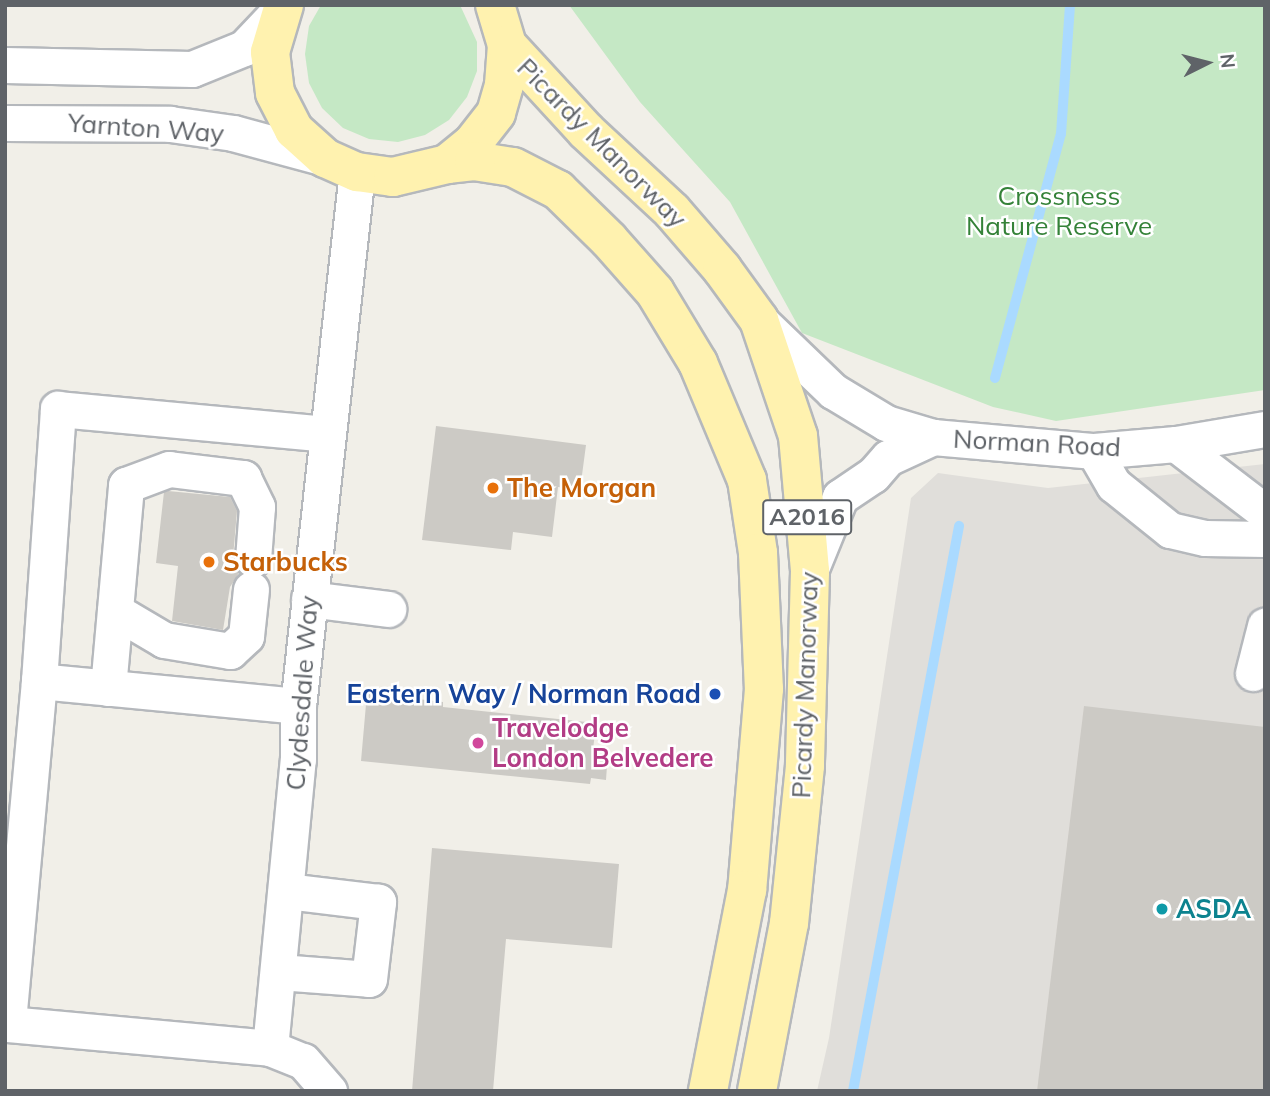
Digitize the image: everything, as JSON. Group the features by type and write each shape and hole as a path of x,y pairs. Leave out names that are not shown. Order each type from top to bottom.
{"main road":[{"path":"281,8 270,51 275,93 295,130 341,165 393,177 447,164 472,145 496,113 504,85 507,45 495,5"},
{"name":"Picardy Manorway","path":"507,45 586,131 672,211 722,269 759,320 798,436 810,570 805,766 789,923 757,1091"},
{"name":"Picardy Manorway","path":"447,164 474,161 513,167 558,190 609,240 655,292 698,363 747,480 758,553 764,689 747,890 708,1091"}],"street":[{"path":"5,65 192,69 244,48 281,8"},
{"name":"Yarnton Way","path":"5,123 170,124 233,133 341,165"},
{"name":"Clydesdale Way","path":"270,1048 286,891 298,706 325,433 341,165"},
{"name":"Norman Road","path":"759,320 842,397 886,423 957,439 1094,451 1176,444 1265,429"},
{"path":"325,433 58,409 39,681 8,1024 270,1048 303,1061 329,1091"},
{"name":"Norman Road","path":"810,570 840,497 888,458 957,439"},
{"path":"1176,444 1265,512"},
{"path":"1094,451 1114,485 1170,530 1205,538 1265,539"},
{"path":"108,688 126,485 169,469 243,478 257,507 246,636 230,650 163,640 115,611"},
{"path":"309,599 388,609"},
{"path":"1253,673 1265,626"},
{"path":"39,681 298,706"},
{"path":"279,972 369,979 378,902 286,891"}],"shaded area":[{"path":"1265,464 1265,1091 817,1091 829,1038 911,498 938,473 1048,488"}],"green space":[{"path":"321,5 460,5 477,42 477,71 467,97 449,120 425,135 398,142 369,139 343,128 322,108 309,83 305,54 309,26"},
{"name":"Crossness Nature Reserve","path":"569,5 1265,5 1265,390 1056,421 993,407 802,333 730,202 640,102"}],"building":[{"name":"The Morgan","path":"436,426 586,445 580,490 558,487 552,537 513,532 511,550 422,540"},
{"name":"Starbucks","path":"164,492 230,497 237,511 233,557 239,573 230,587 223,630 172,621 178,566 156,563"},
{"name":"Travelodge London Belvedere","path":"367,693 443,702 443,707 596,723 593,750 608,752 606,780 591,778 590,784 361,761"},
{"name":"ASDA","path":"1084,706 1265,727 1265,1091 1037,1091"},
{"path":"432,848 619,864 612,948 506,939 493,1091 412,1091"}],"waterway":[{"path":"995,378 1061,134 1070,5"},
{"path":"853,1091 959,526"}],"place":[{"name":"The Morgan","path":"493,488"},
{"name":"Starbucks","path":"209,562"},
{"name":"Eastern Way / Norman Road","path":"715,694"},
{"name":"Travelodge London Belvedere","path":"478,743"},
{"name":"ASDA","path":"1162,909"}]}
